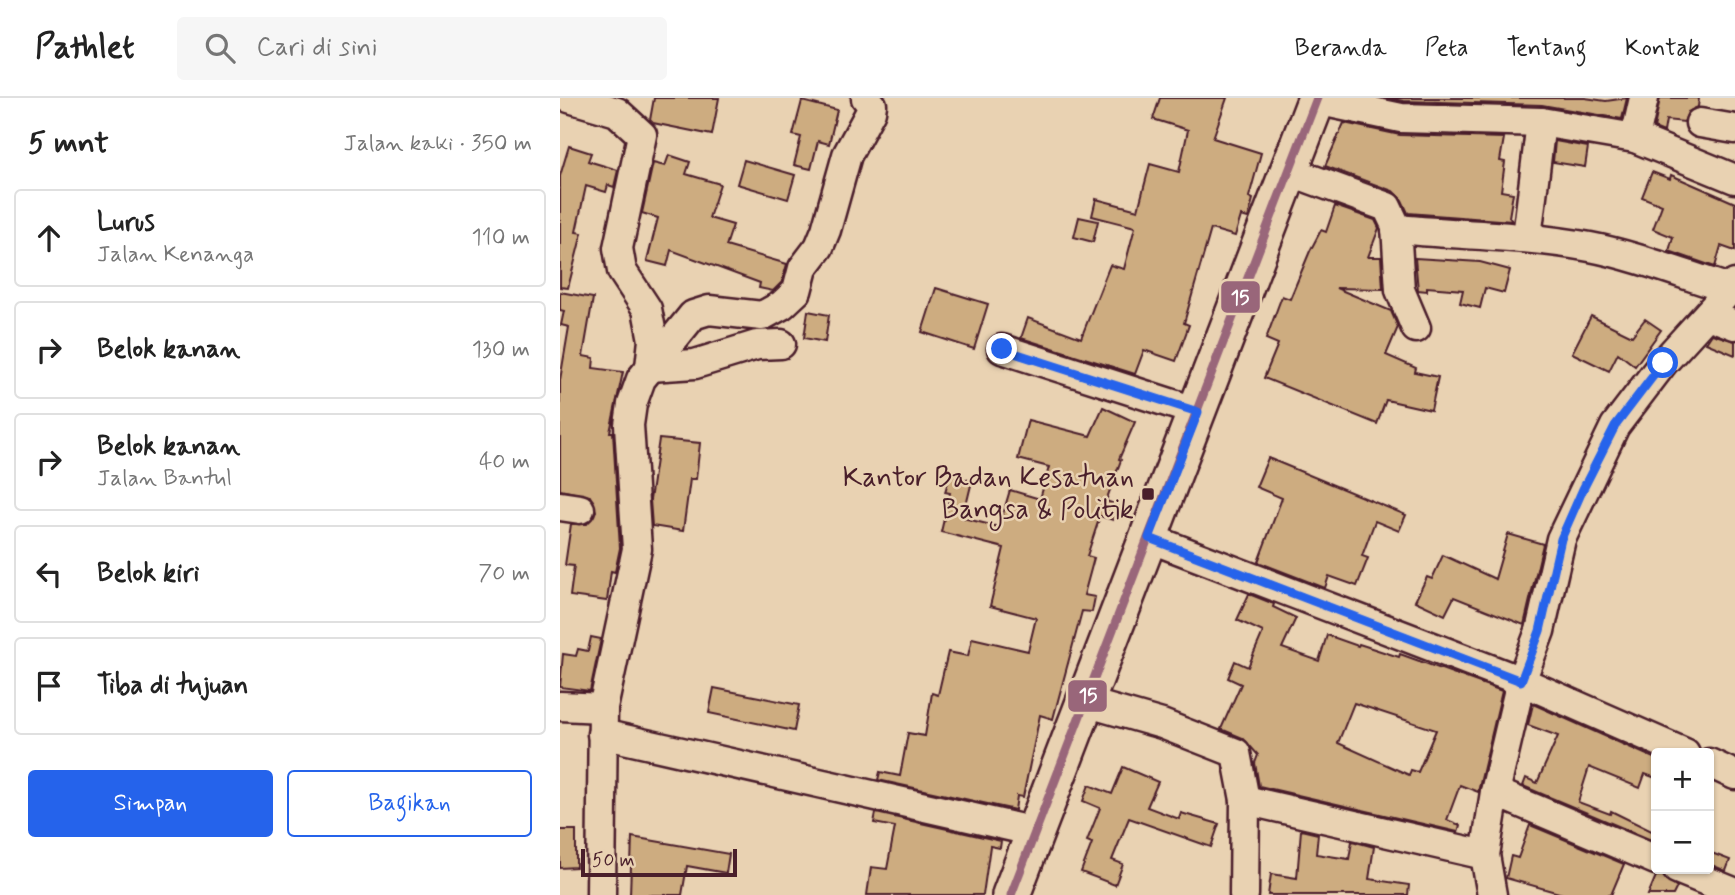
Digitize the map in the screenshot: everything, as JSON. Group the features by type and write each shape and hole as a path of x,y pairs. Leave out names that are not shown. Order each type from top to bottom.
{"main road":[{"path":"1011,895 1085,702 1159,542 1198,412 1317,99"}],"street":[{"path":"569,98 617,112 642,135 618,248 622,271 647,309 653,340 650,367"},
{"path":"601,895 603,721 637,549 630,437 632,404 650,367 696,313 709,310 762,316 797,291 803,268 819,247 826,230 847,155 871,111 872,105 866,98"},
{"path":"1635,138 1644,98"},
{"path":"1317,99 1401,118 1514,109 1541,122 1635,138 1735,179"},
{"path":"1527,237 1541,122"},
{"path":"1700,123 1735,130"},
{"path":"1289,171 1387,207 1393,215 1396,229 1399,290 1416,328"},
{"path":"1396,229 1472,236 1527,237 1592,247 1732,287 1663,363 1609,436 1561,539 1540,631 1521,681 1496,792 1485,855 1492,895"},
{"path":"1708,315 1735,325"},
{"path":"650,367 695,364 757,345 782,344"},
{"path":"1002,349 1198,412"},
{"path":"1159,542 1207,563 1521,681 1674,748"},
{"path":"1085,702 1230,748 1240,763 1245,800 1244,895"},
{"path":"560,706 603,721 1035,832"},
{"path":"1714,766 1735,775"},
{"path":"1496,792 1651,858"},
{"path":"1245,800 1485,855"},
{"path":"1689,874 1731,891"}],"building":[{"path":"654,98 719,98 712,135 653,123 650,120"},
{"path":"1160,98 1227,98 1213,138 1261,153 1249,197 1253,199 1248,218 1241,216 1235,236 1211,229 1184,323 1189,325 1176,361 1144,350 1135,374 1021,338 1028,318 1081,338 1110,265 1124,269 1135,227 1092,216 1096,199 1138,210 1150,164 1179,172 1188,130 1153,119"},
{"path":"1387,98 1585,98 1606,101 1627,98 1622,119 1542,105 1403,101"},
{"path":"1660,98 1699,98 1698,107 1688,112 1684,122 1666,120 1664,132 1654,128"},
{"path":"802,101 837,110 829,144 818,141 811,169 794,165 801,137 793,135"},
{"path":"1344,123 1400,135 1504,138 1500,161 1505,162 1501,191 1513,193 1509,217 1512,221 1408,213 1402,200 1393,191 1325,166"},
{"path":"1555,141 1588,147 1585,167 1553,162"},
{"path":"569,146 591,153 588,161 618,170 614,187 608,185 606,192 586,186 576,232 582,233 568,288 560,287 560,176"},
{"path":"669,155 690,162 686,174 720,184 709,218 733,225 726,246 787,264 782,282 773,291 759,288 760,283 671,250 667,266 647,261 658,218 642,213 653,163 665,166"},
{"path":"744,160 795,175 788,199 737,184"},
{"path":"1652,172 1670,179 1671,175 1735,203 1735,251 1721,246 1715,267 1669,251 1673,237 1653,229 1662,205 1642,197"},
{"path":"1335,206 1375,220 1379,228 1368,257 1381,257 1383,289 1336,288 1391,311 1398,327 1386,355 1416,368 1415,372 1438,377 1431,410 1386,400 1377,424 1264,378 1278,344 1266,339 1282,296 1290,299 1321,230 1326,232"},
{"path":"1079,217 1098,221 1093,242 1074,237"},
{"path":"1415,258 1480,262 1510,270 1504,293 1485,288 1480,308 1460,303 1463,290 1427,287 1427,291 1418,290"},
{"path":"936,288 988,304 974,349 922,332"},
{"path":"560,292 593,298 583,356 594,358 593,368 623,372 610,432 613,432 620,548 615,572 611,571 607,601 570,596 574,566 565,565 571,524 587,524 596,511 590,496 560,490 560,380 569,327 561,325 564,311 560,310"},
{"path":"808,311 829,315 825,342 804,338"},
{"path":"1591,316 1632,336 1645,319 1661,330 1635,366 1618,353 1609,371 1572,353"},
{"path":"1712,334 1735,341 1735,355 1706,343"},
{"path":"1103,407 1135,422 1119,459 1121,460 1106,501 1117,505 1113,520 1100,516 1087,556 1094,558 1084,595 1095,597 1092,612 1082,611 1053,719 1040,715 1023,797 1017,796 1015,810 878,780 880,772 900,776 908,733 925,736 932,693 938,695 948,652 968,656 972,638 1028,651 1036,618 990,606 1004,548 941,532 950,493 945,492 950,475 972,481 963,518 999,527 1010,490 1040,499 1049,467 1018,459 1028,420 1090,436"},
{"path":"659,439 700,443 696,479 690,479 683,531 652,526 650,500"},
{"path":"1268,458 1406,515 1399,531 1375,521 1362,556 1368,558 1357,586 1329,576 1325,588 1258,562 1282,498 1256,487"},
{"path":"1508,534 1543,544 1524,625 1454,597 1445,615 1415,601 1427,577 1432,579 1443,555 1495,579"},
{"path":"1249,594 1274,604 1273,607 1296,618 1282,648 1319,661 1327,635 1399,657 1400,654 1502,691 1478,792 1460,785 1447,820 1460,825 1458,832 1259,786 1255,763 1258,755 1243,738 1221,729 1241,684 1228,678 1235,661 1248,667 1263,632 1237,620","holes":["1354,703 1436,730 1418,772 1411,770 1409,775 1338,743"]},
{"path":"591,637 601,639 590,691 560,687 563,654 576,656 578,649 588,651"},
{"path":"714,688 799,705 794,731 709,713"},
{"path":"1533,704 1651,757 1651,776 1645,774 1640,788 1589,767 1578,802 1610,814 1611,811 1651,831 1651,840 1523,786 1526,778 1537,783 1558,736 1528,725"},
{"path":"1123,767 1158,782 1147,807 1179,819 1181,813 1219,824 1211,847 1129,818 1112,860 1123,864 1115,885 1081,872 1092,843 1087,841 1100,808 1083,801 1089,785 1112,794"},
{"path":"876,813 1001,841 1000,848 990,846 983,895 867,895 871,867 887,869 895,827 874,823"},
{"path":"1530,825 1624,864 1611,895 1566,895 1506,878 1511,856 1518,858"},
{"path":"560,830 576,830 576,867 560,868"},
{"path":"1301,830 1318,834 1316,854 1349,859 1352,841 1374,847 1369,879 1409,885 1408,895 1268,895 1271,874 1297,878"},
{"path":"632,837 729,854 726,873 687,866 682,895 630,895"},
{"path":"1714,854 1730,860 1726,871 1714,866"},
{"path":"1662,875 1677,887 1673,895 1648,895 1656,876"}],"transit line":[{"name":"15","path":"1011,895 1317,98"}],"place":[{"name":"Kantor Badan Kesatuan Bangsa & Politik","path":"1148,494"}],"route":[{"path":"1002,349 1198,412 1149,538 1207,563 1521,681 1540,631 1561,539 1583,489 1615,426 1663,363"}]}
